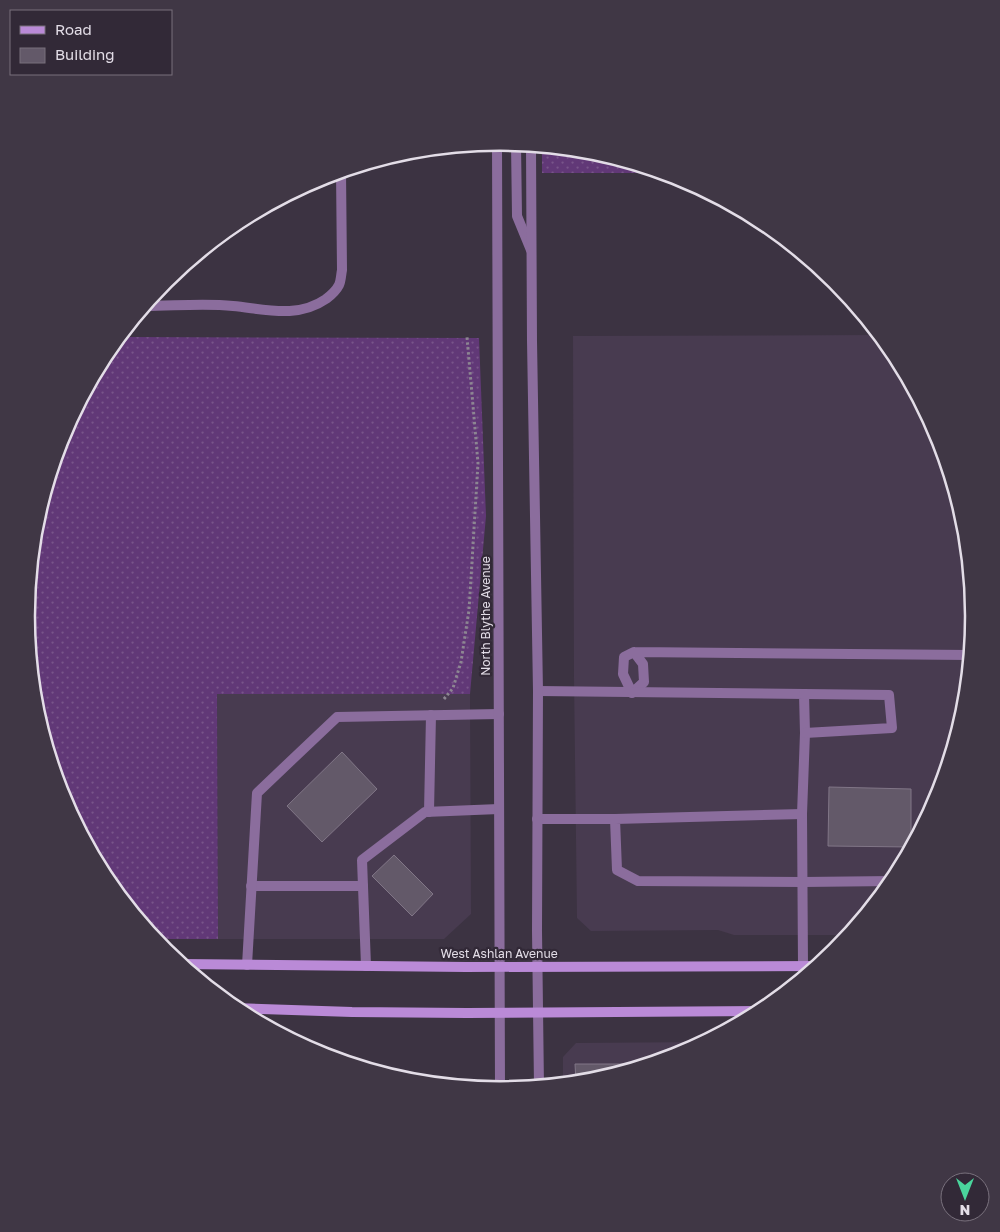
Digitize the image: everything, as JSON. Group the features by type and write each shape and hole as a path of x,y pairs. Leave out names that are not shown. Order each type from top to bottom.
{"main road":[{"name":"West Ashlan Avenue","path":"191,964 499,968 807,966"},
{"path":"258,1013 745,1011"}],"street":[{"name":"North Blythe Avenue","path":"497,151 500,1081"},
{"path":"516,152 517,216 531,250"},
{"path":"531,152 538,692 539,1079"},
{"path":"153,306 233,306 285,312 299,311 316,306 330,296 339,285 342,270 341,179"},
{"path":"632,693 623,674 624,657 634,652 963,655"},
{"path":"632,693 644,682 643,664 634,652"},
{"path":"538,692 889,695 892,728 805,733"},
{"path":"802,966 804,694"},
{"path":"247,965 257,793 337,717 499,714"},
{"path":"428,812 431,715"},
{"path":"366,966 362,860 425,812 499,809"},
{"path":"538,819 802,814"},
{"path":"615,819 617,870 638,880 882,881"},
{"path":"251,886 363,886"}],"path":[{"path":"431,715 452,688 457,678 462,662 469,610 478,463 467,337"}],"shaded area":[{"path":"542,153 591,160 639,173 542,173"},
{"path":"870,335 903,383 930,438 949,496 956,525 964,586 964,646 956,707 940,765 930,794 917,822 887,874 850,923 839,935 734,935 718,930 591,931 577,918 573,336"},
{"path":"128,337 479,338 486,516 470,694 217,694 218,939 165,939 150,923 113,874 83,822 70,794 51,736 39,677 35,616 36,586 44,525 51,496 70,438 97,383"},
{"path":"217,694 470,694 471,914 444,939 218,939"},
{"path":"686,1042 620,1065 563,1077 563,1057 576,1043"}],"building":[{"path":"342,752 377,789 322,842 287,806"},
{"path":"829,787 911,789 911,834 904,847 828,846"},
{"path":"394,855 433,894 412,916 372,876"},
{"path":"575,1064 623,1064 591,1072 576,1075"}]}
